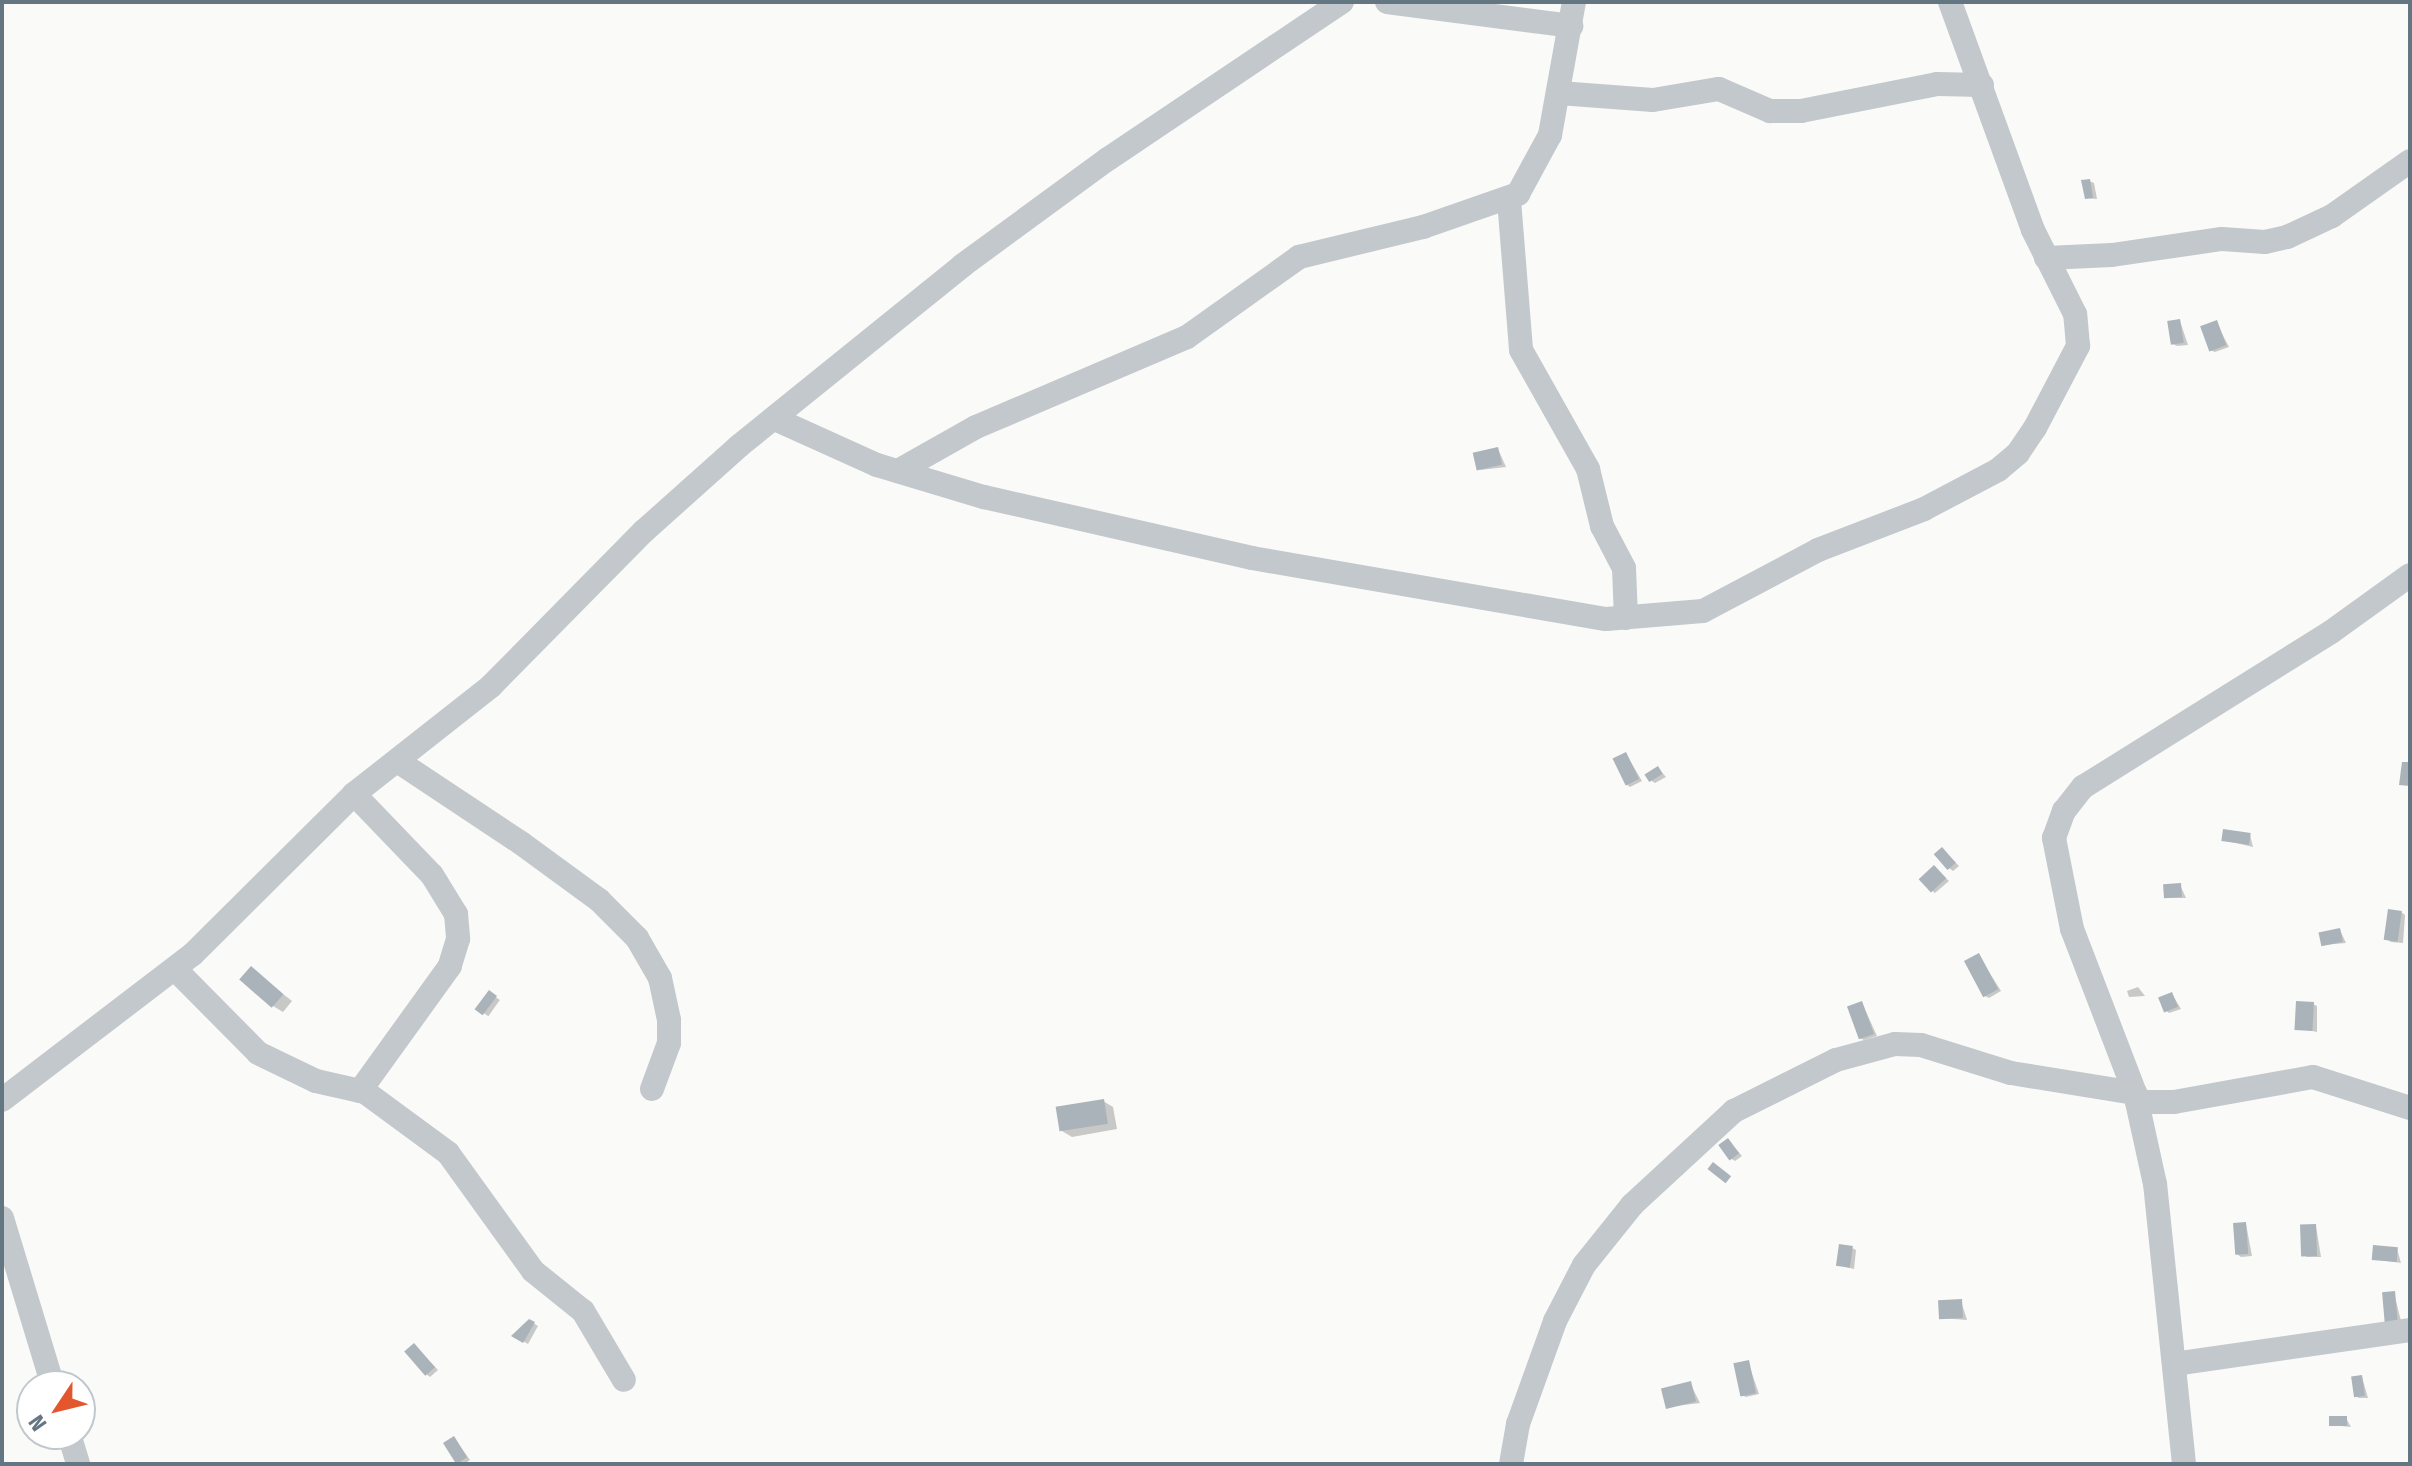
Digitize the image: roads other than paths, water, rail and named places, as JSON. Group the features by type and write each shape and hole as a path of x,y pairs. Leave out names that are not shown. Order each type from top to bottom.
{"street":[{"path":"2,1100 175,969 354,794 399,762 491,686 644,531 775,419 975,256 1342,2"},
{"path":"898,471 1003,415 1187,337 1299,257 1509,200 1535,169 1559,93 1572,14 1387,2"},
{"path":"775,419 819,443 898,471 1065,519 1306,568 1606,619 1703,611 1818,550 1964,491 2008,462 2050,405 2078,346 2075,314 2046,258 1950,2"},
{"path":"1559,93 1653,100 1719,89 1770,111 1801,111 1937,84 1982,85"},
{"path":"2046,258 2112,255 2222,239 2265,242 2287,237 2332,216 2410,161"},
{"path":"1509,200 1521,350 1588,469 1602,526 1624,568 1626,618"},
{"path":"2184,1464 2155,1184 2136,1098 2099,1011 2055,862 2054,838 2064,811 2083,787 2318,640 2410,575"},
{"path":"399,762 521,843 599,900 637,938 660,978 669,1020 669,1043 652,1089"},
{"path":"354,794 432,875 456,914 458,939 450,966 360,1091"},
{"path":"175,969 258,1053 316,1081 360,1091 448,1153 533,1271 583,1311 624,1380"},
{"path":"1511,1464 1518,1424 1555,1321 1584,1265 1632,1205 1734,1111 1836,1060 1895,1044 1921,1045 2011,1073 2136,1098 2174,1102 2313,1077 2410,1108"},
{"path":"2,1218 48,1370"},
{"path":"2174,1364 2410,1330"}]}
